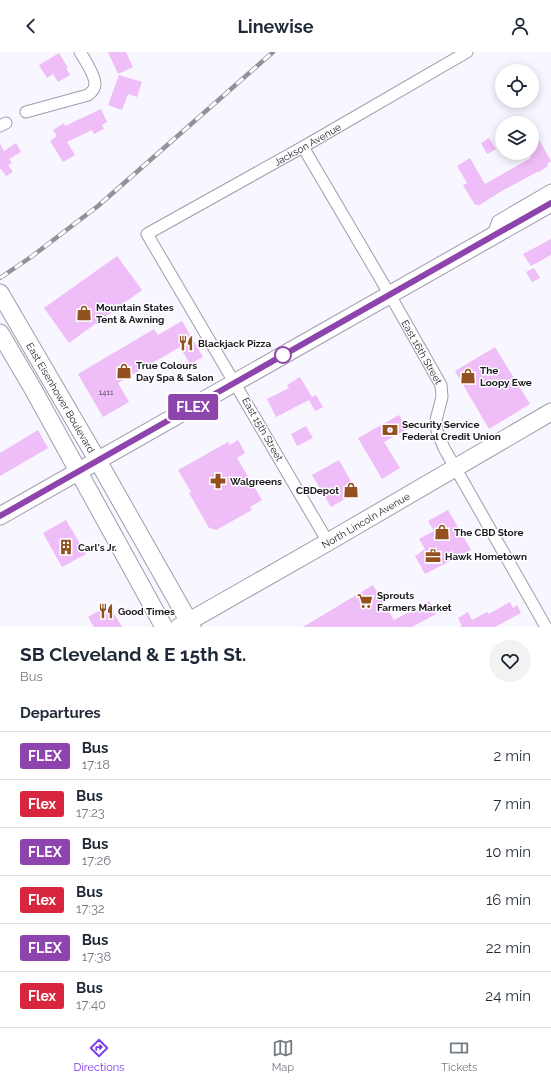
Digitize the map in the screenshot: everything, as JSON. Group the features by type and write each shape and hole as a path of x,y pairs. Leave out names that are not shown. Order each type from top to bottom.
{"highway":[{"path":"0,516 551,203"},
{"name":"East Eisenhower Boulevard","path":"0,293 98,461 186,625"},
{"name":"East Eisenhower Boulevard","path":"0,333 33,389 164,627"},
{"name":"North Lincoln Avenue","path":"186,625 551,412"}],"street":[{"path":"26,112 88,95 92,92 95,83 80,52"},
{"name":"Jackson Avenue","path":"147,234 303,147 467,52"},
{"name":"East 16th Street","path":"303,147 441,385 442,397 436,420 437,432 455,468 546,627"},
{"path":"492,237 498,221 551,190"},
{"name":"East 15th Street","path":"147,234 328,542"},
{"path":"546,627 551,624"}],"building":[{"path":"108,52 126,52 133,67 118,74"},
{"path":"59,53 68,68 66,68 70,75 58,82 53,74 47,78 39,65"},
{"path":"119,75 142,82 137,97 128,94 122,110 108,105"},
{"path":"101,109 107,122 102,125 104,129 94,134 92,130 67,142 75,155 63,162 50,141 57,136 53,130 64,123 65,126"},
{"path":"489,138 495,150 487,154 481,143"},
{"path":"539,140 551,161 547,164 548,166 500,192 478,206 477,204 475,205 463,185 467,183 457,166 470,158 485,184 527,160 539,160"},
{"path":"16,143 21,152 9,159 12,163 8,165 13,172 6,176 0,169 0,144 4,151"},
{"path":"551,239 551,255 531,266 523,254"},
{"path":"117,256 142,290 69,343 44,308"},
{"path":"534,268 540,278 532,282 526,272"},
{"path":"182,321 203,357 190,364 180,347 118,383 129,402 103,417 78,374 154,329 158,335"},
{"path":"495,347 530,404 489,429 455,371"},
{"path":"300,377 312,397 316,395 323,407 315,411 309,400 276,417 267,399 289,388 287,385"},
{"path":"399,415 407,429 384,442 400,468 382,479 358,438"},
{"path":"306,426 313,438 297,446 291,434"},
{"path":"38,430 48,448 0,476 0,453"},
{"name":"Walgreens","path":"238,440 245,453 237,458 262,500 250,507 252,510 216,530 209,528 178,470 228,442 230,445"},
{"path":"339,460 357,492 331,507 312,475"},
{"path":"448,510 471,550 425,574 415,556 425,549 419,539 434,531 428,521"},
{"name":"Carl's Jr.","path":"66,520 86,554 62,567 43,533"},
{"name":"Sprouts Farmers Market","path":"373,585 394,620 429,601 436,614 412,627 303,627"},
{"path":"510,602 513,608 517,605 521,613 495,627 459,627 462,626 458,618 468,612 472,620 487,612 489,614"},
{"name":"Good Times","path":"109,605 122,627 94,627 88,617"}],"railway":[{"path":"0,278 31,257 98,206 273,52"}],"bus line":[{"name":"FLEX","path":"0,516 551,203"}],"place":[{"name":"Mountain States Tent & Awning","path":"84,313"},
{"name":"Blackjack Pizza","path":"186,343"},
{"name":"True Colours Day Spa & Salon","path":"124,371"},
{"name":"The Loopy Ewe","path":"468,376"},
{"name":"Security Service Federal Credit Union","path":"390,430"},
{"name":"Walgreens","path":"218,481"},
{"name":"CBDepot","path":"351,490"},
{"name":"The CBD Store","path":"442,532"},
{"name":"Carl's Jr.","path":"66,547"},
{"name":"Hawk Hometown","path":"433,556"},
{"name":"Sprouts Farmers Market","path":"365,601"},
{"name":"Good Times","path":"106,611"}]}
